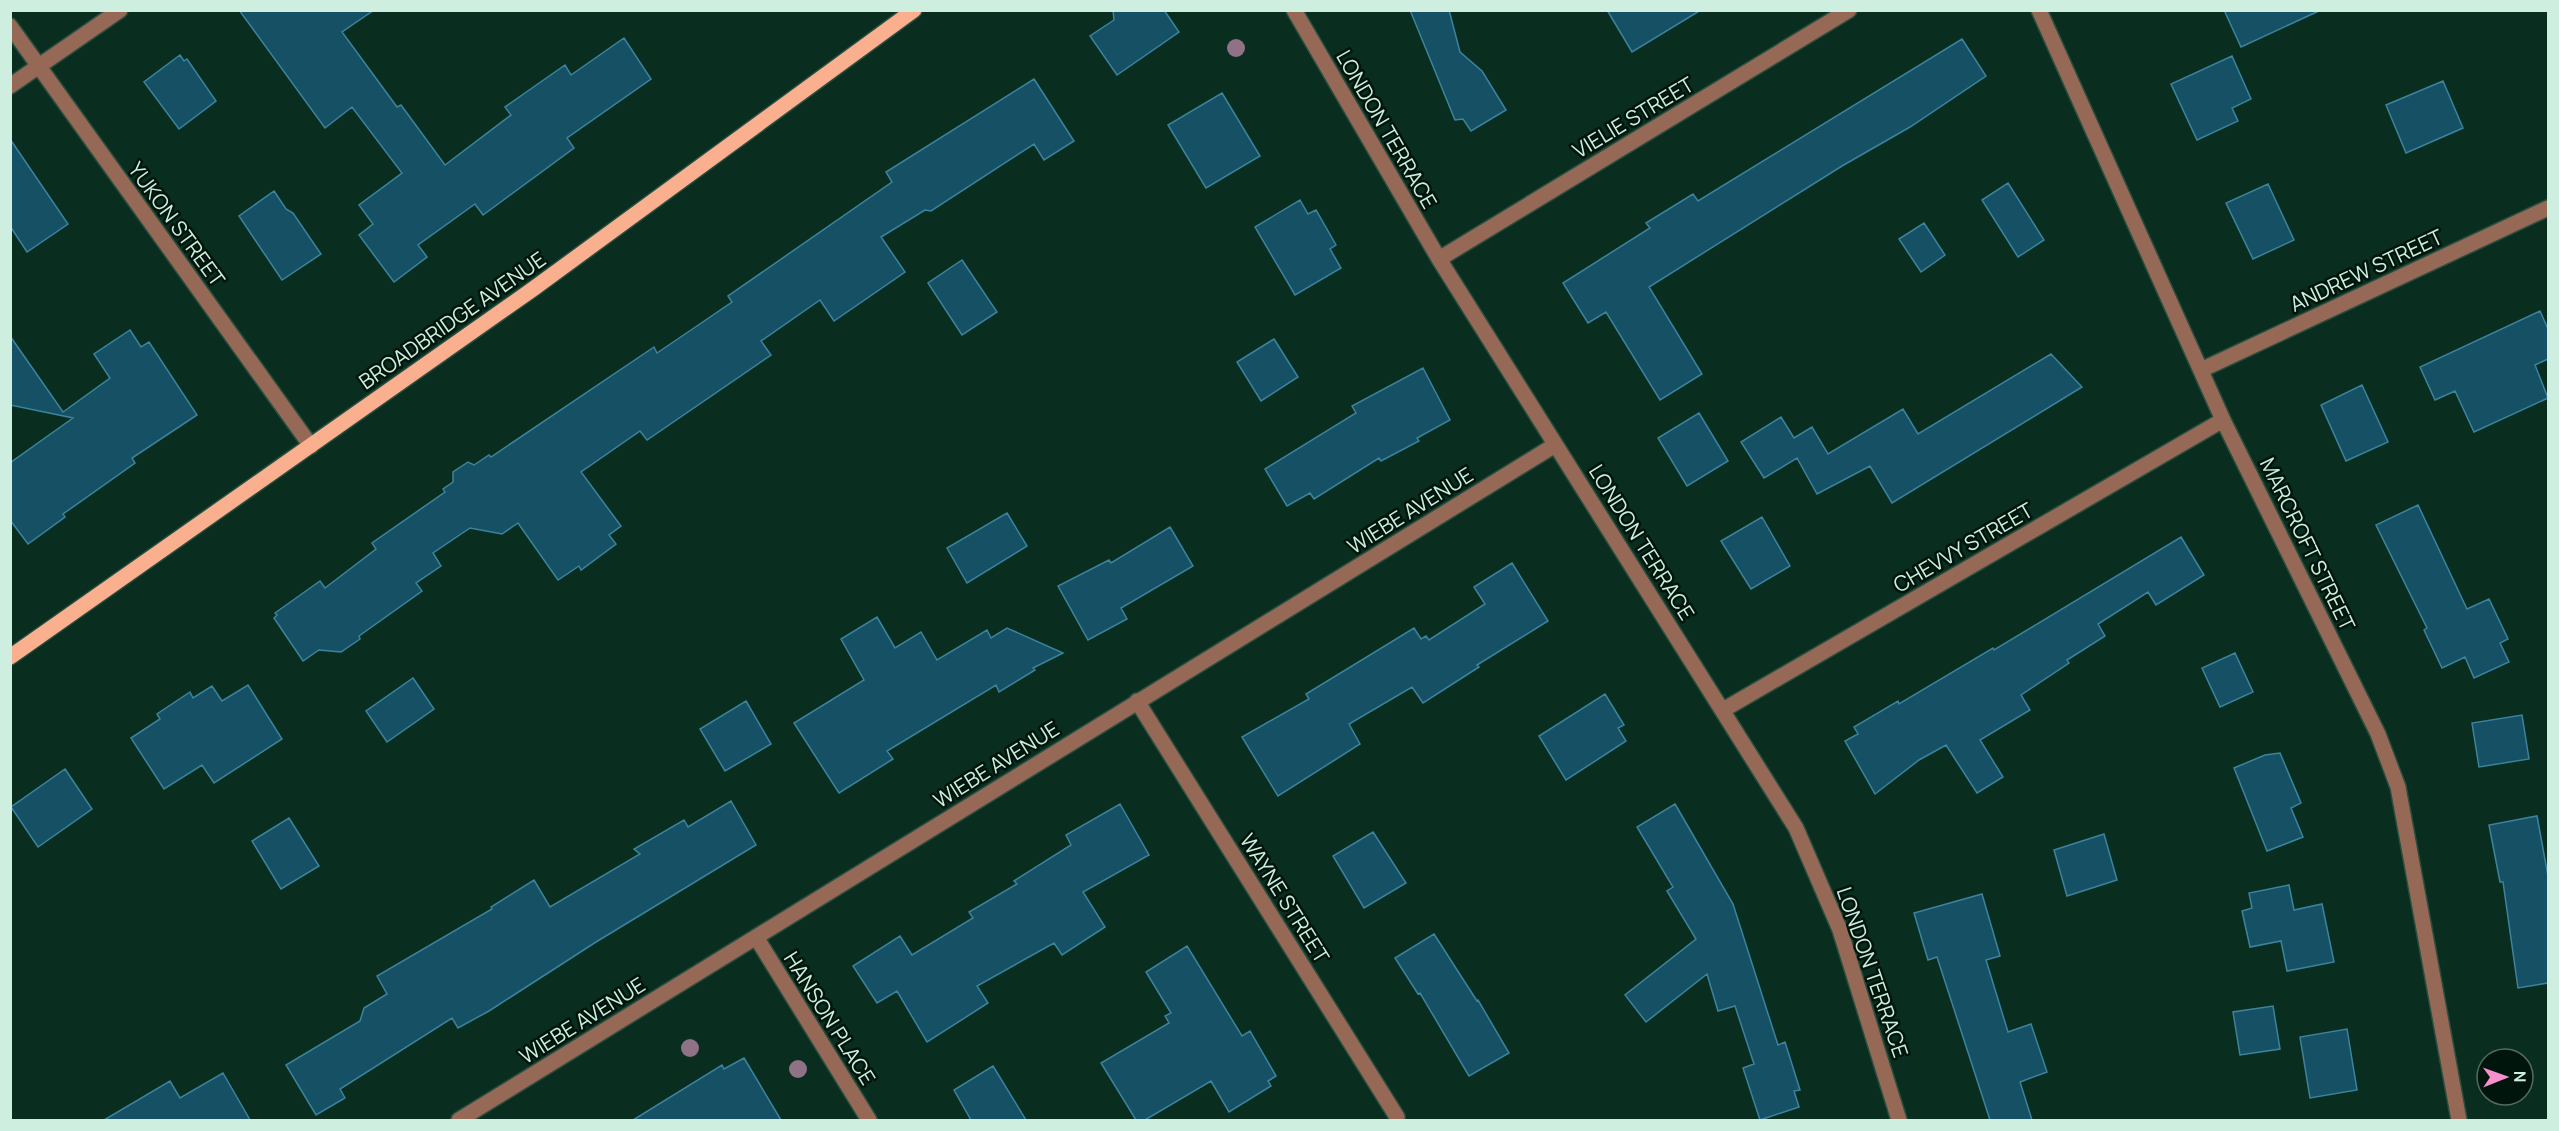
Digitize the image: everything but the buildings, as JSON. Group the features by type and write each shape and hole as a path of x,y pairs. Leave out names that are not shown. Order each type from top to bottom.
{"main road":[{"name":"BROADBRIDGE AVENUE","path":"10,657 533,289 914,10"}],"street":[{"path":"10,86 40,68 120,10"},
{"name":"LONDON TERRACE","path":"1294,10 1439,259 1797,828 1840,930 1899,1120"},
{"name":"VIELIE STREET","path":"1439,259 1849,10"},
{"name":"MARCROFT STREET","path":"2039,10 2223,420 2378,734 2398,787 2459,1120"},
{"name":"YUKON STREET","path":"10,26 311,446"},
{"name":"ANDREW STREET","path":"2201,370 2548,208"},
{"name":"CHEVVY STREET","path":"1723,710 2223,420"},
{"name":"WIEBE AVENUE","path":"459,1120 1555,445"},
{"name":"WAYNE STREET","path":"1137,701 1397,1117"},
{"name":"HANSON PLACE","path":"756,938 869,1120"}]}
